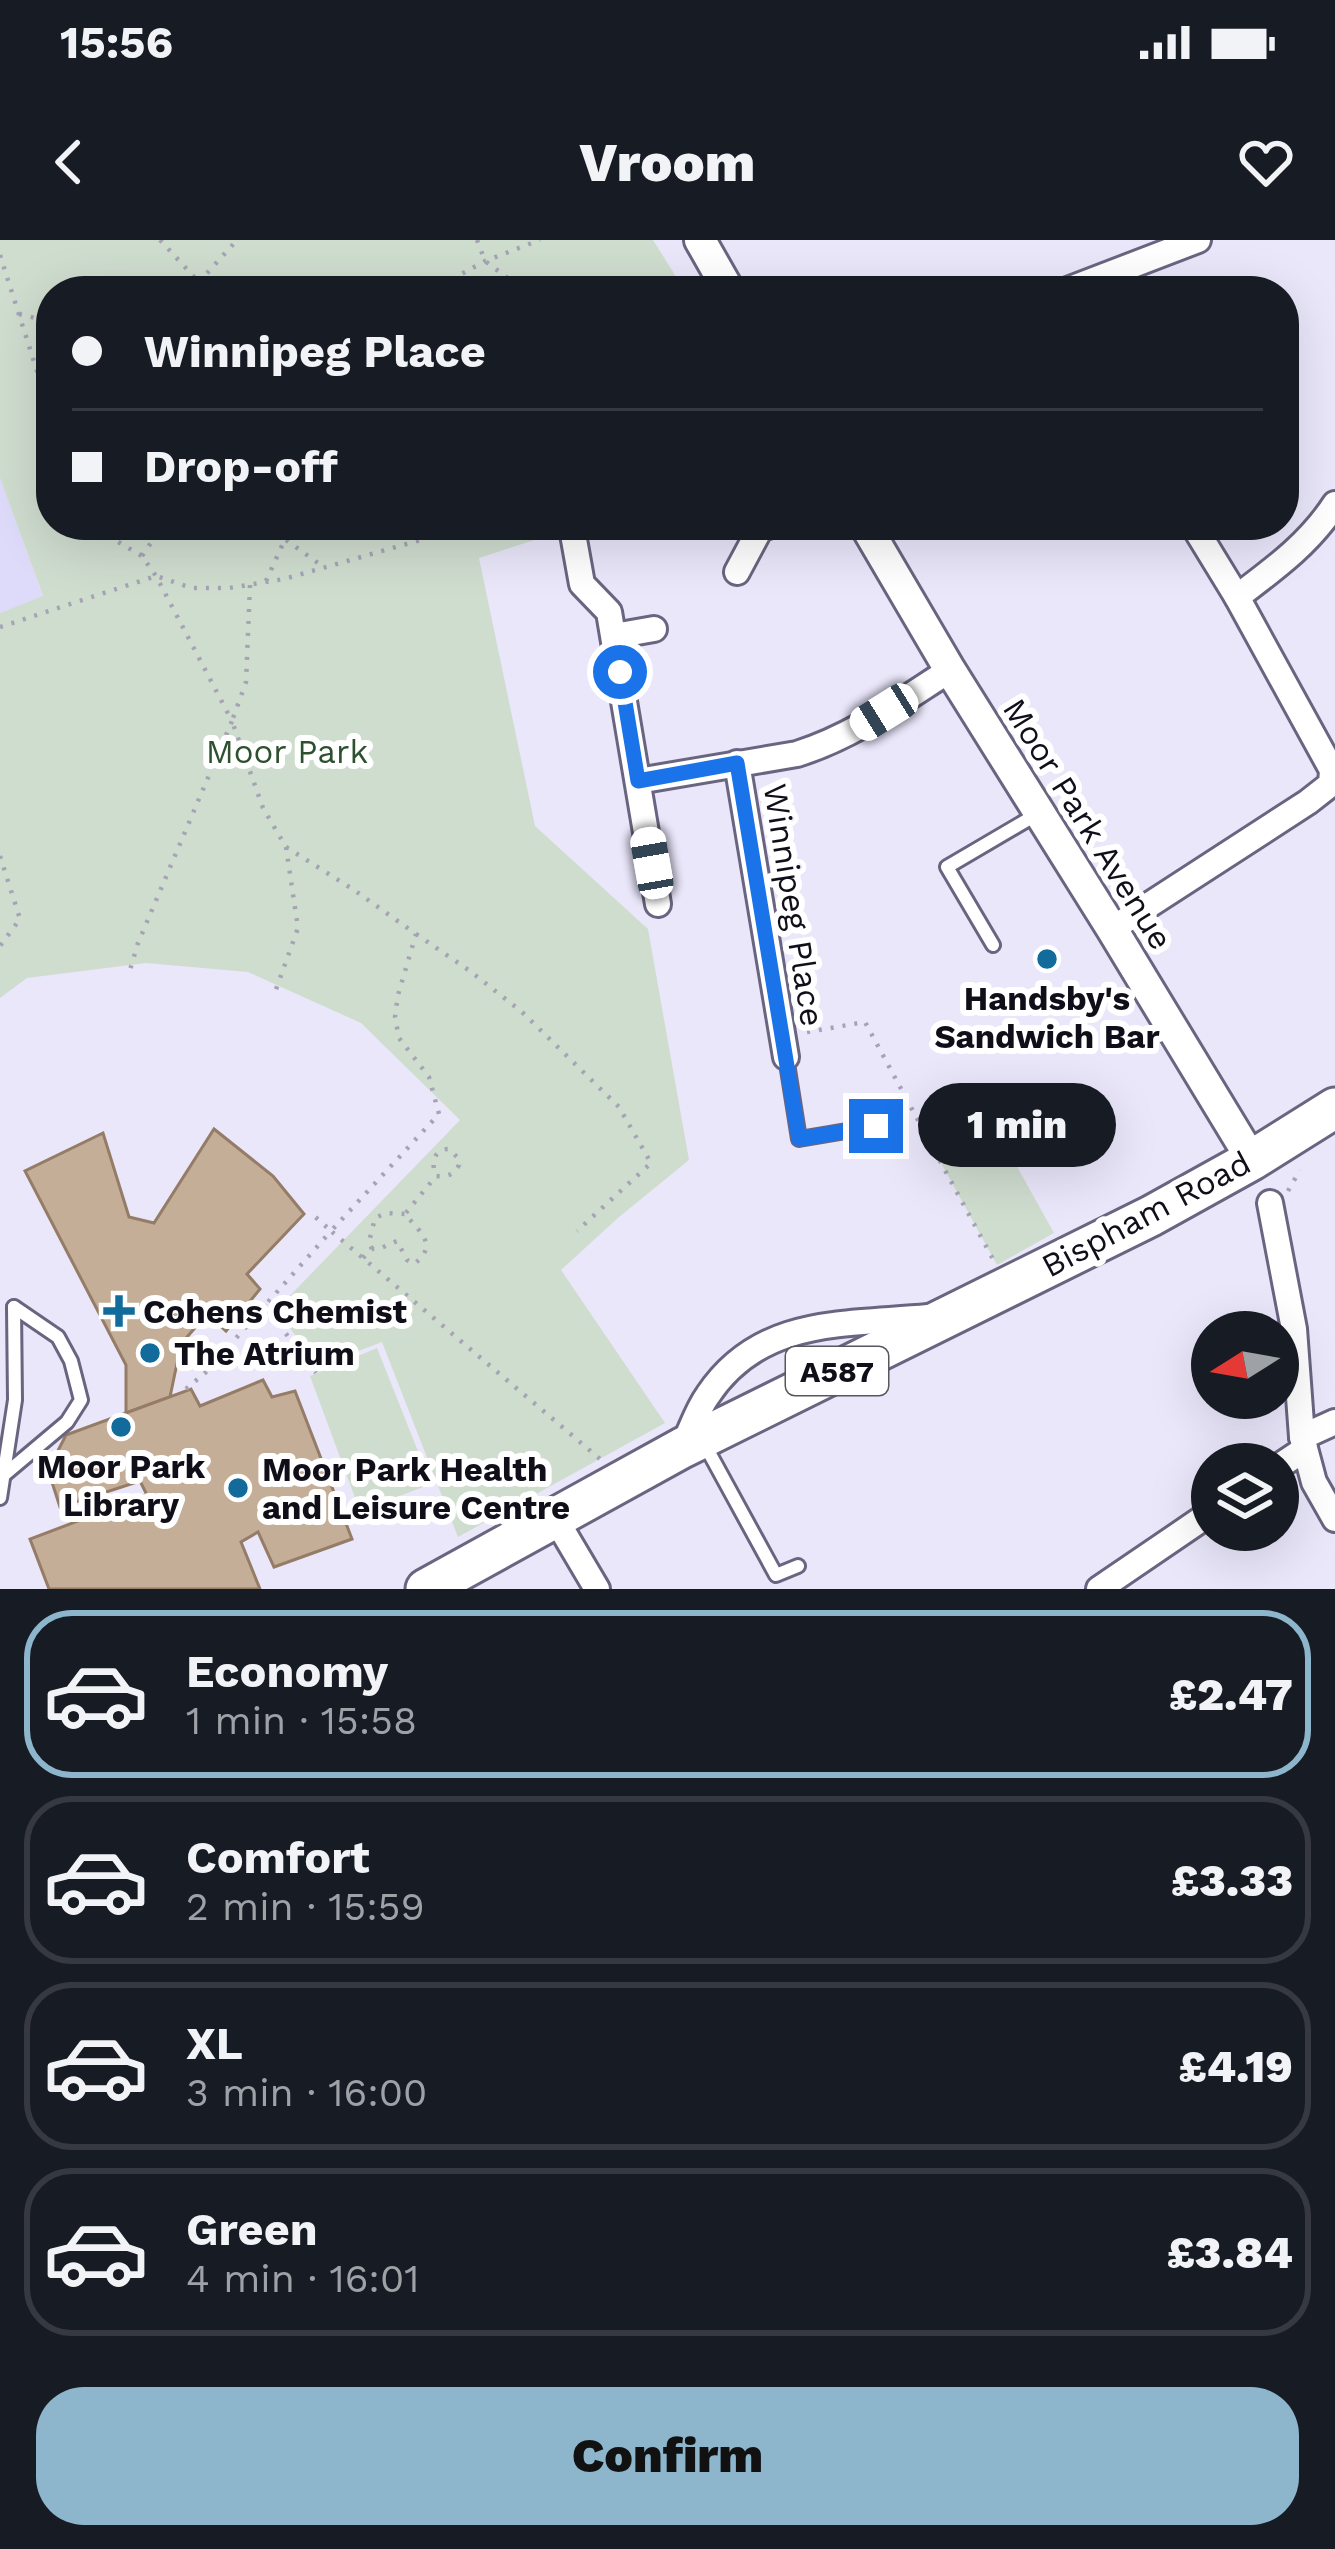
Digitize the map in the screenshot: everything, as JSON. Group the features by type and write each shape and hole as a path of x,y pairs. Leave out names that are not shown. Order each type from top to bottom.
{"main road":[{"name":"Bispham Road","path":"426,1589 692,1443 1151,1216 1335,1108"}],"street":[{"path":"700,240 720,276"},
{"path":"1104,276 1198,240"},
{"path":"1237,597 1292,555 1335,504"},
{"path":"574,540 582,584 609,613 658,904"},
{"path":"737,572 754,540"},
{"name":"Moor Park Avenue","path":"874,540 1252,1160"},
{"path":"1112,928 1330,784 1332,770 1202,540"},
{"path":"614,636 654,628"},
{"name":"Winnipeg Place","path":"638,781 822,746 851,733 950,670"},
{"name":"Winnipeg Place","path":"737,763 784,1047"},
{"path":"1270,1203 1294,1329 1304,1443 1314,1482 1335,1519"},
{"name":"Bispham Road","path":"692,1443 706,1396 731,1366 763,1343 801,1328 954,1314"},
{"path":"1299,1448 1335,1422"},
{"path":"554,1518 597,1589"},
{"path":"1099,1589 1191,1526"}],"lane":[{"path":"993,945 947,867 1039,813"},
{"path":"784,1047 799,1139 876,1126"},
{"path":"0,1498 15,1400 14,1306 58,1337 71,1361 81,1400 67,1421 4,1475"},
{"path":"692,1443 776,1575 798,1566"}],"path":[{"path":"160,240 196,276"},
{"path":"204,276 237,240"},
{"path":"477,240 485,261 505,276"},
{"path":"458,276 540,240"},
{"path":"0,255 36,368"},
{"path":"19,314 36,318"},
{"path":"115,540 142,556 156,576 232,721 263,808 286,847 298,928 274,995"},
{"path":"142,556 153,540"},
{"path":"266,582 285,540"},
{"path":"286,540 325,568"},
{"path":"0,627 156,576 191,588 266,582 421,540"},
{"path":"130,970 246,682 250,584"},
{"path":"286,847 470,970 619,1107 651,1163 577,1231"},
{"path":"0,856 20,920 0,946"},
{"path":"186,1389 439,1114 429,1077 399,1038 395,1017 416,934"},
{"path":"784,1047 865,1022 1008,1287"},
{"path":"448,1149 460,1165 448,1176 436,1176 432,1167 436,1154 448,1149"},
{"path":"405,1214 436,1176"},
{"path":"363,1258 372,1249 397,1241 414,1264 426,1251 426,1238 405,1214 386,1213 370,1227 372,1249"},
{"path":"312,1214 610,1468 620,1482"},
{"path":"265,1305 316,1373"}],"shaded area":[{"path":"0,478 43,597 0,613"}],"green space":[{"name":"Moor Park","path":"0,240 653,240 676,276 36,276 36,540 535,540 479,558 535,826 648,929 689,1160 561,1270 665,1423 458,1537 382,1342 317,1367 277,1309 460,1120 361,1023 248,972 146,963 27,978 0,998 0,613 43,596 0,478"},
{"path":"980,1100 1054,1233 997,1265 924,1132"},
{"path":"377,1348 431,1484 360,1511 310,1376"}],"building":[{"path":"214,1129 273,1176 304,1214 247,1274 260,1289 226,1331 207,1314 181,1344 170,1397 126,1413 126,1365 25,1171 103,1133 129,1217 154,1223"},
{"name":"Moor Park Health and Leisure Centre","path":"263,1380 272,1397 295,1391 352,1539 274,1567 258,1532 241,1542 260,1589 49,1589 30,1539 147,1495 140,1481 60,1507 48,1470 66,1435 191,1389 200,1406"}],"place":[{"name":"Handsby's Sandwich Bar","path":"1047,959"},
{"name":"Cohens Chemist","path":"119,1311"},
{"name":"The Atrium","path":"150,1353"},
{"name":"Moor Park Library","path":"121,1427"},
{"name":"Moor Park Health and Leisure Centre","path":"238,1488"}],"route":[{"path":"620,672 638,781 737,763 799,1139 876,1126"}]}
